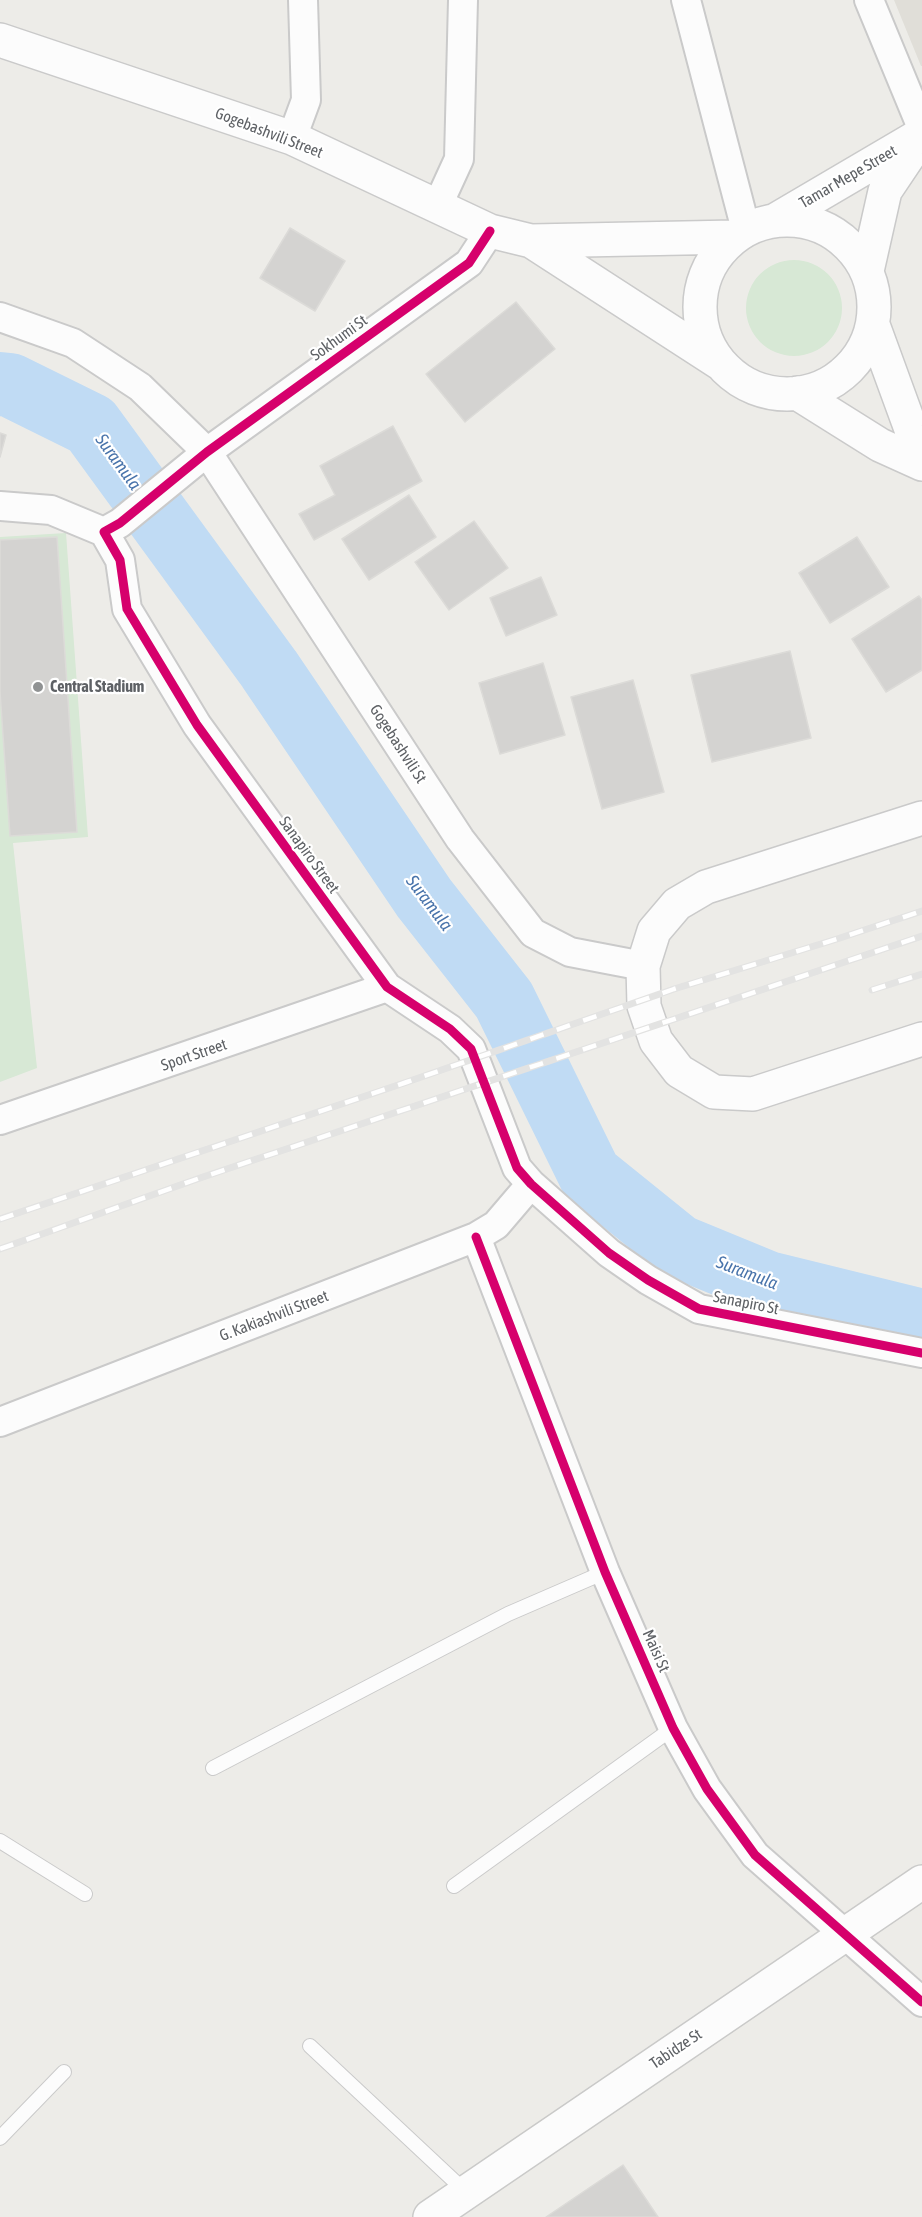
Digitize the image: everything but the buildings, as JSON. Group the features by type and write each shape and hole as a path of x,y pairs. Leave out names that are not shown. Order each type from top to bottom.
{"street":[{"path":"292,138 306,100 303,0"},
{"path":"437,207 459,159 463,0"},
{"path":"686,0 752,229"},
{"path":"869,0 922,128"},
{"name":"Gogebashvili Street","path":"0,40 292,138 490,231 531,241 752,229"},
{"name":"Tamar Mepe Street","path":"752,229 922,135"},
{"name":"Tamar Mepe Street","path":"867,271 885,191 922,135"},
{"path":"804,221 832,231 853,249 867,271 874,298 873,325 863,350 846,371 823,386 797,393 770,392 745,383 723,366 707,342 700,314 703,285 714,258 752,229 804,221"},
{"name":"Sokhumi St","path":"112,528 202,456 469,263 490,231"},
{"name":"Gogebashvili Street","path":"531,241 723,366"},
{"name":"Gogebashvili St","path":"0,317 73,343 140,387 202,456 460,839 533,933 570,952 643,966"},
{"path":"873,325 911,429 922,438"},
{"path":"797,393 880,445 922,464"},
{"path":"0,506 51,510 112,528"},
{"name":"Sanapiro Street","path":"112,528 120,560 127,609 197,725 387,987 450,1029 471,1048 517,1168 531,1184"},
{"path":"922,818 706,886 677,904 654,931 643,966 644,1006 656,1041 679,1071 714,1092 753,1094 922,1039"},
{"name":"Sport Street","path":"0,1120 387,987"},
{"name":"G. Kakiashvili Street","path":"0,1422 476,1237 496,1225 531,1184"},
{"name":"Sanapiro St","path":"531,1184 609,1253 648,1280 699,1309 922,1353"},
{"name":"Maisi St","path":"476,1237 605,1572 673,1728 707,1789 755,1855 922,2002"},
{"name":"Tabidze St","path":"430,2217 922,1882"}],"lane":[{"path":"213,1768 508,1614 605,1572"},
{"path":"454,1886 673,1728"},
{"path":"0,1841 85,1894"},
{"path":"310,2046 467,2192"},
{"path":"0,2138 64,2072"}],"shaded area":[{"path":"894,0 922,0 922,66 921,66"}],"green space":[{"path":"794,260 812,264 828,274 838,290 842,308 838,326 828,342 812,352 794,356 776,352 760,342 750,326 746,308 750,290 760,274 776,264"},
{"name":"Central Stadium","path":"66,533 88,837 13,843 37,1068 0,1082 0,537"}],"waterway":[{"name":"Suramula","path":"0,384 10,385 91,425 269,669 424,898 504,1000 590,1175 678,1246 768,1283 922,1321"}],"railway":[{"path":"0,1219 674,989 922,911"},
{"path":"0,1249 200,1178 922,936"},
{"path":"872,990 922,974"}],"cycle path":[{"path":"490,231 469,263 207,452 120,523 104,532 120,560 127,609 197,725 387,987 450,1029 471,1049 517,1168 531,1184 609,1253 648,1280 699,1309 922,1353"},
{"path":"476,1237 605,1572 673,1728 707,1789 755,1855 922,2002"}],"place":[{"name":"Central Stadium","path":"38,687"}]}
